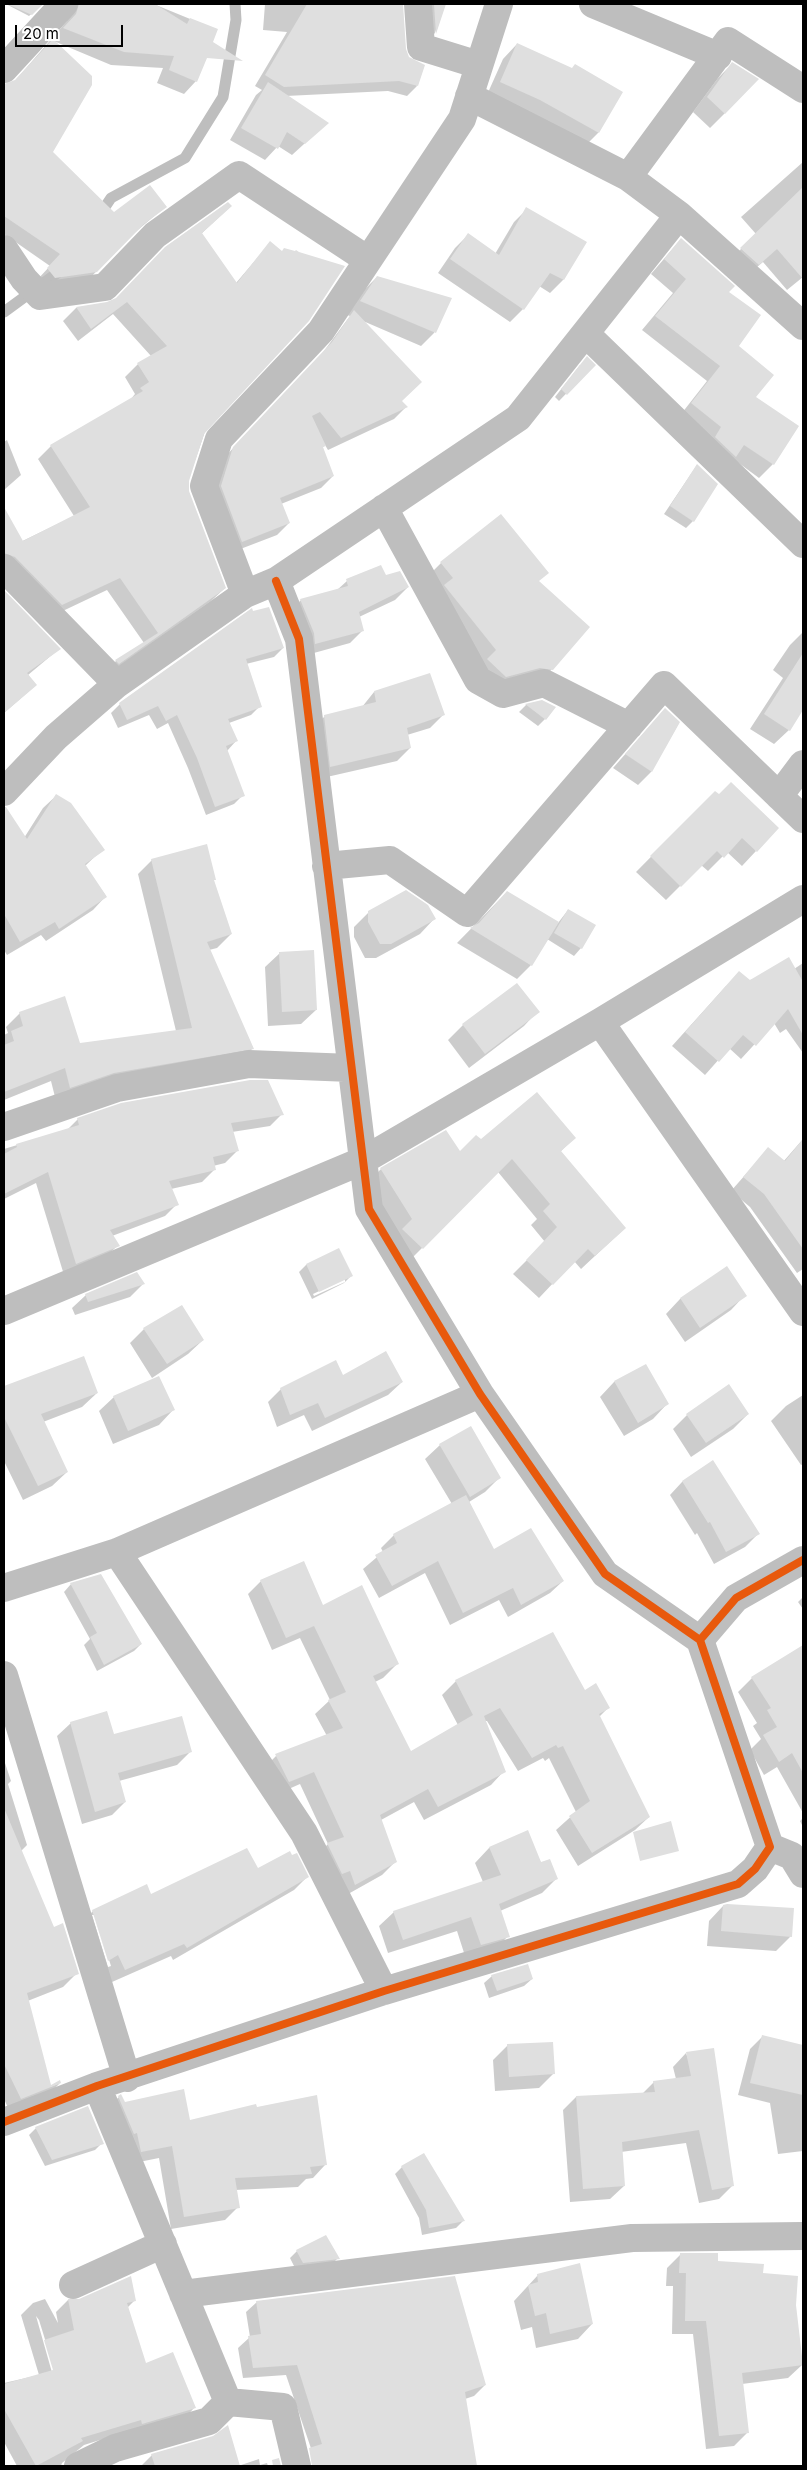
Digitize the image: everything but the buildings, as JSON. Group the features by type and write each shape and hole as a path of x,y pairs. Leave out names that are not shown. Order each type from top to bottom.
{"street":[{"path":"4,69 64,4"},
{"path":"418,4 421,47 479,65"},
{"path":"245,594 204,486 219,439 321,331 462,119 499,4"},
{"path":"593,4 718,56"},
{"path":"628,177 728,41 803,89"},
{"path":"469,96 628,177 679,215 803,326"},
{"path":"4,249 32,287 105,288 155,235 238,175 368,260"},
{"path":"4,792 56,737 117,684 245,594 276,581 518,418 679,215"},
{"path":"586,334 803,544"},
{"path":"384,508 478,680 503,694 544,683 629,726"},
{"path":"4,568 117,684"},
{"path":"276,581 299,639 369,1209 480,1394 605,1574 700,1640 770,1847 792,1856 803,1874"},
{"path":"326,866 390,860 467,913 664,685 803,819"},
{"path":"779,796 803,764"},
{"path":"4,1311 362,1161 600,1022 803,899"},
{"path":"600,1022 803,1312"},
{"path":"4,1127 116,1088 249,1064 351,1068"},
{"path":"4,1588 116,1552 480,1394"},
{"path":"116,1552 304,1833 384,1991"},
{"path":"700,1640 736,1598 803,1560"},
{"path":"4,1675 127,2078"},
{"path":"4,2122 98,2086 127,2078 384,1991 738,1884 755,1869 770,1847"},
{"path":"98,2086 228,2402"},
{"path":"183,2294 632,2238 803,2236"},
{"path":"73,2285 163,2244"},
{"path":"78,2466 115,2448 209,2421 228,2402"},
{"path":"228,2402 283,2407 298,2466"}],"waterway":[{"path":"99,216 111,198 185,158 223,97 236,20 235,4"},
{"path":"4,312 60,271 63,266"}],"cycle path":[{"path":"276,581 299,639 369,1209 480,1394 605,1574 700,1640"},
{"path":"4,2122 97,2086 384,1991 738,1884 755,1869 770,1847 700,1640 736,1598 803,1560"}]}
